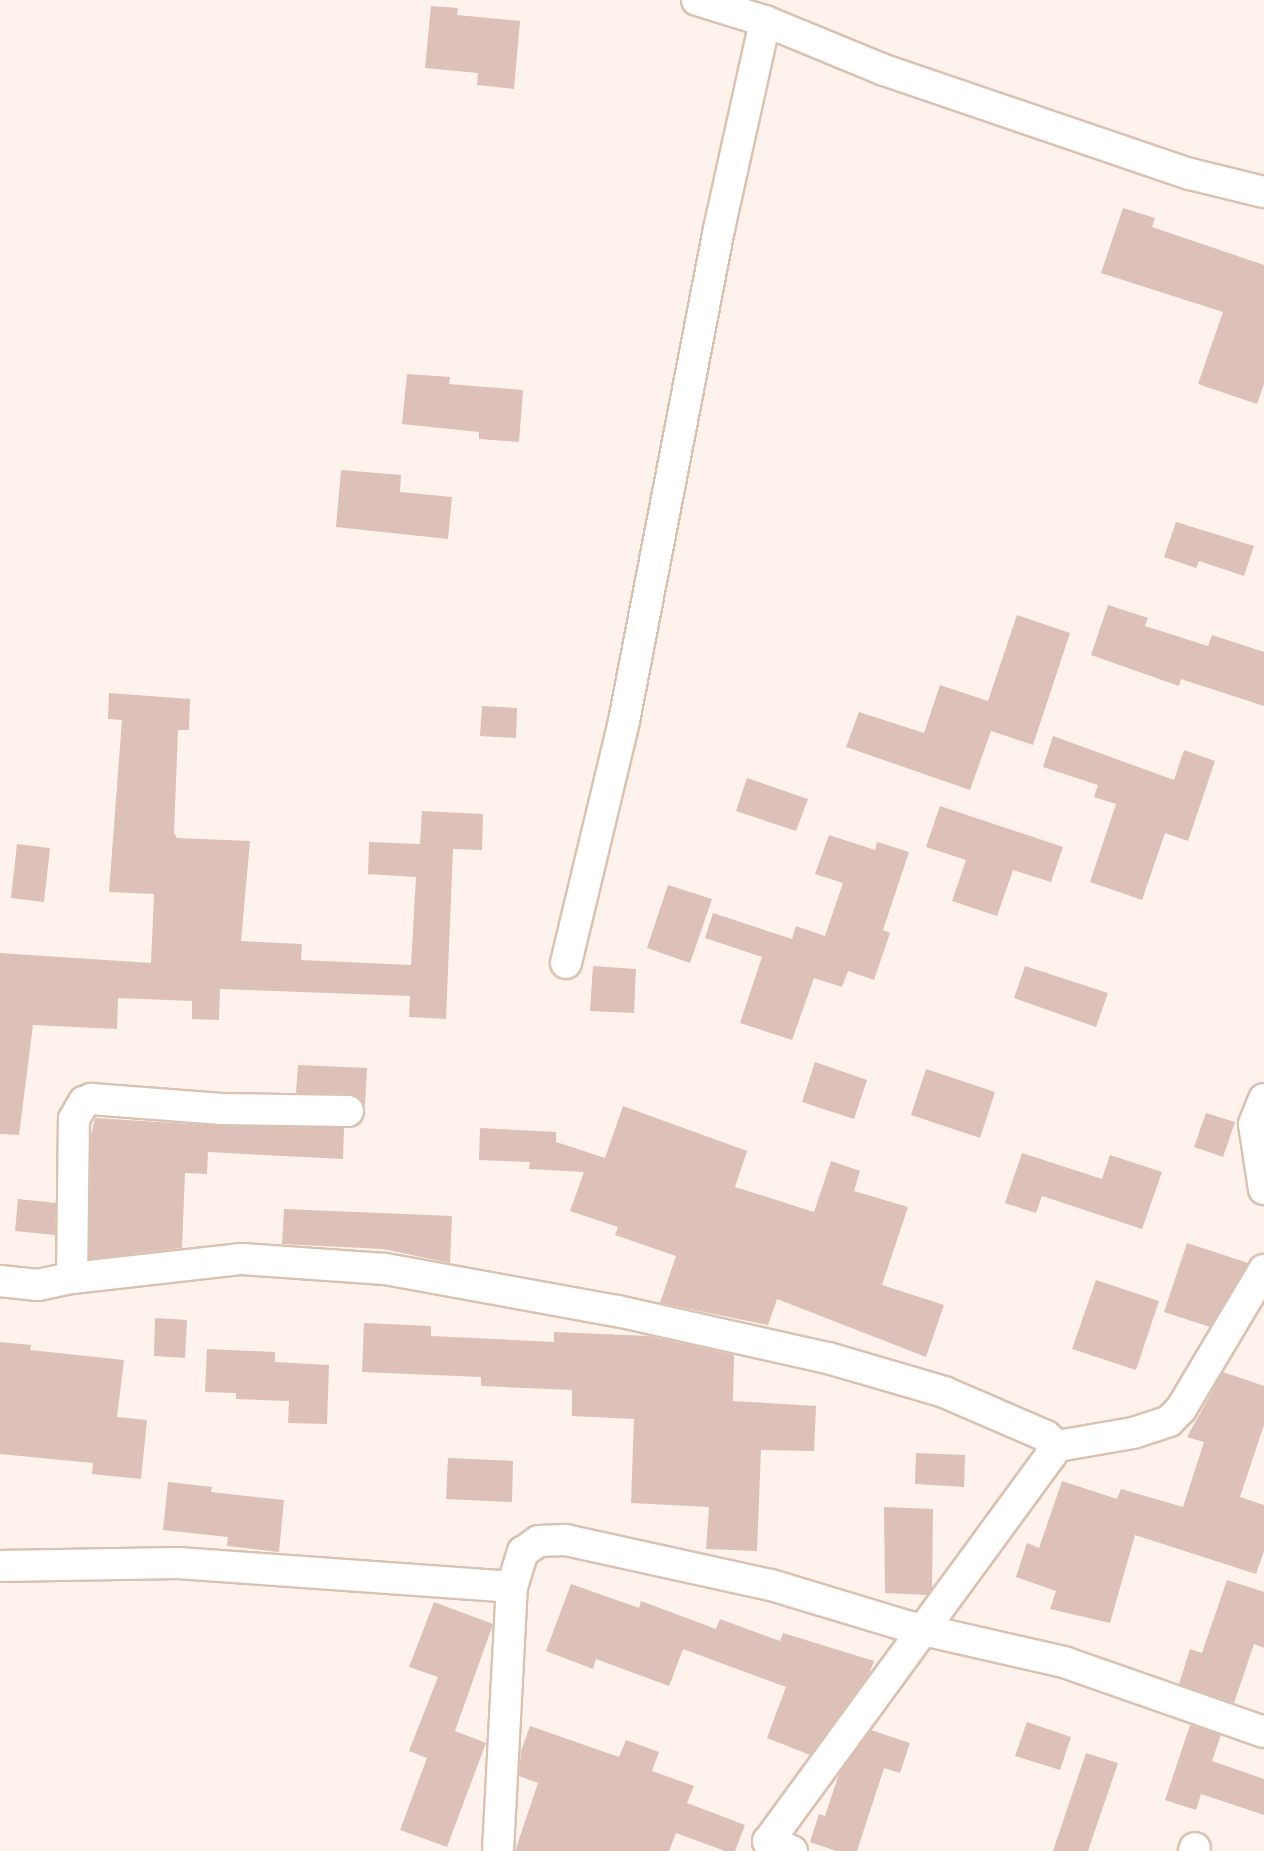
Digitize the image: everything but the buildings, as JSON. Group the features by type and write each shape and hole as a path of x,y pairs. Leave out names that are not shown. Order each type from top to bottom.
{"street":[{"path":"697,0 765,21 884,70 1190,174 1264,192"},
{"path":"566,963 624,721 719,229 765,21"},
{"path":"72,1278 74,1119 84,1102 91,1099 222,1109 348,1111"},
{"path":"1264,1099 1254,1124 1264,1189"},
{"path":"0,1281 38,1285 72,1278 242,1259 385,1269 617,1311 884,1373 944,1392 1046,1436 1052,1447"},
{"path":"773,1848 1052,1447 1133,1433 1169,1421 1181,1409 1264,1270"},
{"path":"498,1851 512,1587 523,1552 539,1541 566,1540 771,1585 926,1630 1064,1662 1264,1732"},
{"path":"0,1566 178,1563 512,1587"}]}
